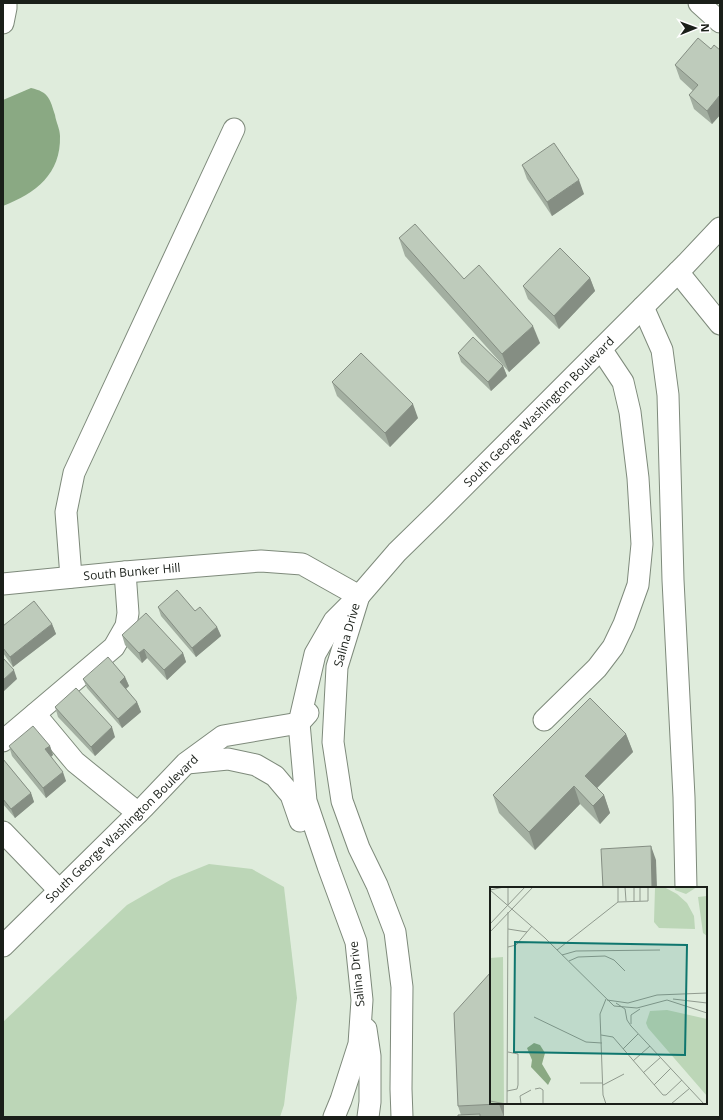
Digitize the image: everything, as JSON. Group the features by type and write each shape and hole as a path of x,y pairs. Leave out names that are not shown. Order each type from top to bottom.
{"street":[{"path":"3,23 6,3"},
{"path":"699,3 720,22"},
{"path":"71,577 66,512 74,473 234,129"},
{"name":"South George Washington Boulevard","path":"358,596 397,552 678,272 720,228"},
{"path":"678,272 720,324"},
{"path":"643,307 662,350 668,395 673,580 684,797 686,887"},
{"path":"544,720 597,668 613,647 624,624 638,585 642,544 638,478 630,412 623,382 601,349"},
{"name":"South Bunker Hill","path":"3,584 261,561 302,564 358,596"},
{"path":"3,741 114,647 126,626 128,612 126,572"},
{"name":"Salina Drive","path":"358,596 337,666 333,742 342,801 359,848 377,885 395,932 402,987 402,1117"},
{"name":"Salina Drive","path":"334,1117 359,1044 362,1000 356,942 306,801 299,723 315,654 334,621 358,596"},
{"path":"335,758 320,737 299,723 320,700 337,666"},
{"path":"35,714 75,762 138,813"},
{"name":"South George Washington Boulevard","path":"3,946 138,813 186,763 223,736 299,723"},
{"path":"186,763 228,759 256,765 275,776 291,795 300,821 328,866"},
{"path":"3,832 59,890"},
{"path":"362,1000 370,1056 370,1102 368,1117"}],"shaded area":[{"path":"31,88 42,92 50,100 60,136 59,149 56,161 44,180 26,195 3,206 3,100"},
{"path":"209,864 252,869 284,887 297,998 284,1105 280,1117 3,1117 3,1022 127,905 172,879"}],"building":[{"path":"698,38 711,49 714,45 720,50 720,95 707,111 689,95 698,85 675,65"},
{"path":"554,143 579,180 547,202 522,165"},
{"path":"415,224 464,279 479,265 533,326 502,354 399,238"},
{"path":"560,248 590,278 554,316 523,286"},
{"path":"473,337 503,366 488,382 458,353"},
{"path":"361,353 413,404 385,433 332,382"},
{"path":"177,590 195,611 200,607 217,627 192,648 158,607"},
{"path":"34,601 52,624 10,657 3,648 3,626"},
{"path":"146,613 183,653 164,670 144,649 139,653 122,635"},
{"path":"108,657 125,677 120,682 137,702 118,719 83,679"},
{"path":"3,658 14,670 3,680"},
{"path":"76,688 112,727 91,747 55,707"},
{"path":"590,698 626,734 585,776 604,795 593,806 574,786 529,832 493,795"},
{"path":"33,726 50,746 45,749 63,772 43,788 9,746"},
{"path":"3,759 31,793 11,809 3,799"},
{"path":"651,846 652,887 603,887 601,849"},
{"path":"490,973 490,1104 499,1104 458,1106 454,1013"},
{"path":"480,1114 480,1117 458,1117 458,1115"}]}
